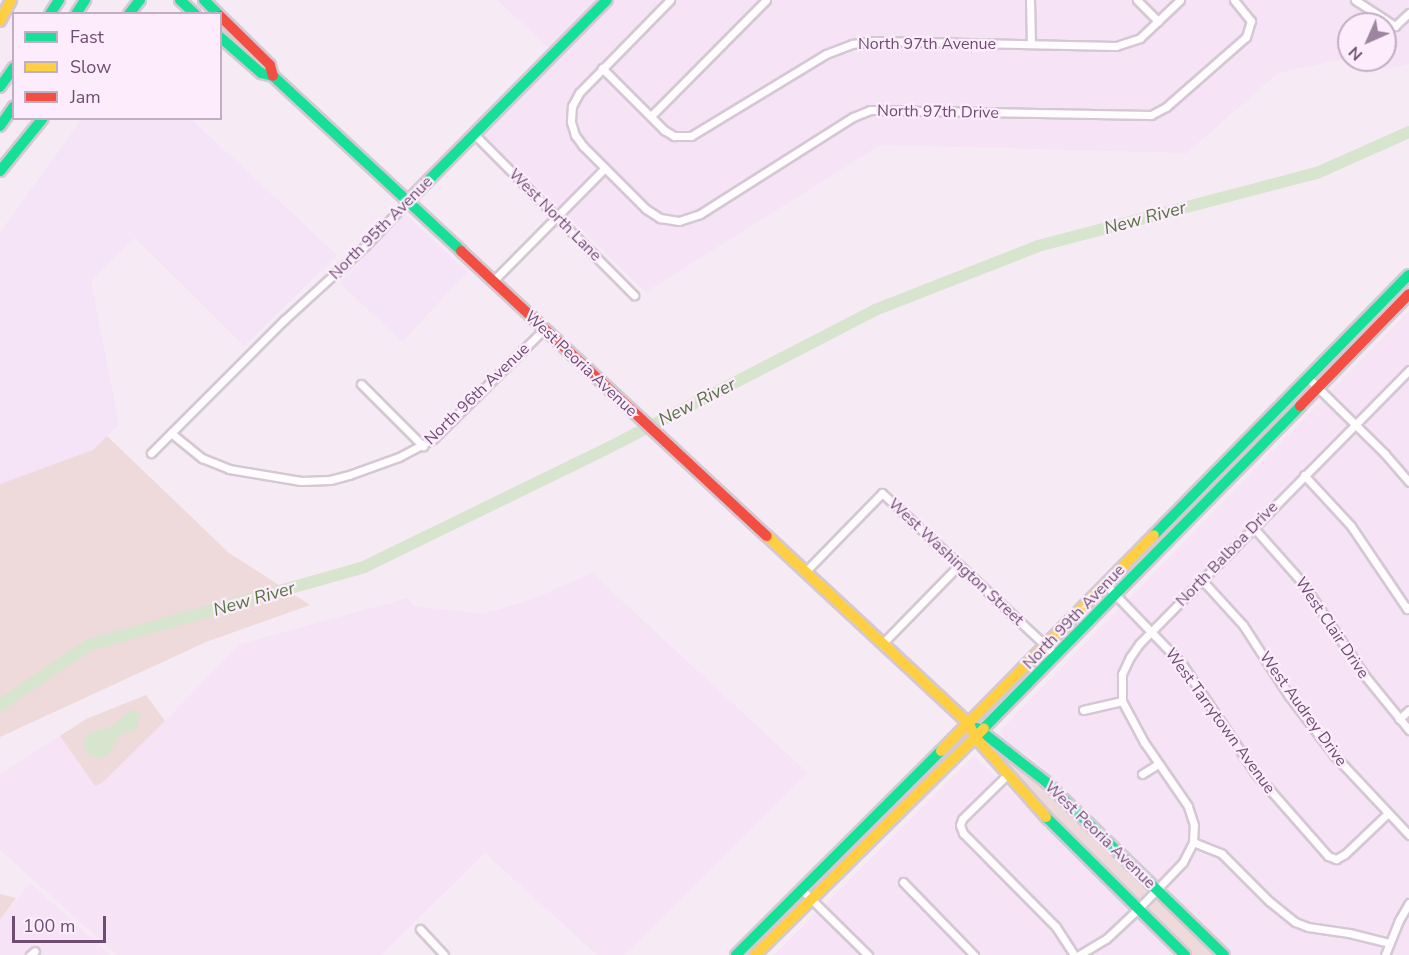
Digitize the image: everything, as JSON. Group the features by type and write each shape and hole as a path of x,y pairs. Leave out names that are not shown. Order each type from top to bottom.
{"main road":[{"path":"0,21 11,0"},
{"path":"131,12 140,0"},
{"path":"180,0 193,12"},
{"name":"West Peoria Avenue","path":"204,0 216,12"},
{"name":"North 95th Avenue","path":"408,202 607,0"},
{"name":"West Peoria Avenue","path":"222,18 270,65 273,76"},
{"name":"West Peoria Avenue","path":"222,39 261,73 273,76 969,724 1046,782 1224,955"},
{"path":"0,87 12,71"},
{"path":"0,126 12,109"},
{"path":"0,171 41,120"},
{"name":"North 99th Avenue","path":"736,955 969,724 1409,275"},
{"name":"North 99th Avenue","path":"755,955 979,733 1409,294"},
{"path":"1222,466 1232,475"},
{"name":"West Peoria Avenue","path":"979,733 1008,774 1047,818 1185,955"},
{"path":"870,822 879,832"}],"street":[{"name":"North 97th Drive","path":"670,0 579,93 571,112 575,135 650,212 666,220 686,220 853,117 870,110 1151,115 1166,107 1241,41 1252,27 1248,13 1234,0"},
{"path":"651,116 766,0"},
{"path":"1030,0 1031,44"},
{"path":"1137,0 1158,21"},
{"name":"North 97th Avenue","path":"602,68 669,134 691,136 817,59 852,44 874,41 1123,45 1140,38 1180,0"},
{"path":"1355,0 1395,26 1409,13"},
{"name":"West North Lane","path":"475,135 634,295"},
{"path":"493,281 605,168"},
{"name":"North 95th Avenue","path":"151,453 284,320 365,246 408,202"},
{"name":"North 96th Avenue","path":"171,433 202,458 229,470 301,481 330,480 349,475 423,446 469,406 544,329"},
{"name":"North Balboa Drive","path":"1122,701 1120,685 1126,664 1133,651 1409,370"},
{"path":"1308,378 1355,423 1409,482"},
{"path":"361,384 423,446"},
{"path":"1304,475 1351,526 1407,609 1409,607"},
{"name":"West Washington Street","path":"805,572 882,493 1056,655"},
{"name":"West Clair Drive","path":"1253,527 1301,581 1365,676 1409,730"},
{"path":"882,644 960,565"},
{"name":"West Audrey Drive","path":"1202,579 1244,625 1289,696 1328,748 1409,835"},
{"name":"West Tarrytown Avenue","path":"1106,585 1182,664 1256,774 1329,856 1336,859 1345,854 1387,814"},
{"path":"1079,955 1106,939 1183,862 1193,842 1194,825 1188,806 1158,764 1128,716 1122,701 1083,710"},
{"path":"1399,719 1409,710"},
{"path":"1142,774 1158,764"},
{"path":"1008,774 962,819 960,825 963,833 1056,927 1074,955"},
{"path":"1193,842 1222,855 1269,901 1295,922 1308,927 1349,933 1389,944"},
{"path":"903,882 974,955"},
{"path":"802,890 868,955"},
{"path":"1385,955 1409,903"},
{"path":"420,930 444,955"}],"shaded area":[{"path":"497,0 1409,0 1409,64 1397,67 1397,12 1337,12 1337,61 1278,73 1187,153 880,145 646,292 483,134 560,58"},
{"path":"81,120 192,120 337,255 244,346 135,238 91,281 119,424 93,450 0,484 0,232"},
{"path":"405,214 467,272 402,341 340,283"},
{"path":"1409,311 1409,955 1232,955 1029,756 1003,741 1000,731"},
{"path":"107,436 229,553 310,605 206,642 0,737 0,484 93,450"},
{"path":"592,573 808,773 624,955 597,955 485,853 381,955 117,955 0,850 0,774 60,736 95,786 165,721 240,644 408,598 414,606 483,614 530,600"},
{"path":"146,695 165,721 102,783 95,786 60,736 86,719"},
{"path":"134,710 140,714 137,729 119,736 111,751 105,756 98,758 88,755 83,743 88,733 111,727 125,714"},
{"path":"974,756 1179,955 774,955"},
{"path":"1008,760 1051,791 1149,888 1141,899 1137,901 1050,818 1006,765"},
{"path":"30,883 110,955 0,955 0,920"},
{"path":"0,894 16,898 0,920"},
{"path":"1160,899 1219,955 1191,955 1150,915 1148,907"}],"waterway":[{"name":"New River","path":"0,705 89,645 364,567 606,449 875,310 1038,246 1317,173 1409,132"}],"traffic: fast":[{"path":"51,12 59,0"},
{"path":"77,12 85,0"},
{"path":"131,12 140,0"},
{"path":"180,0 193,12"},
{"path":"204,0 216,12"},
{"path":"407,202 607,0"},
{"path":"222,39 261,73 273,76 461,251"},
{"path":"0,87 12,70"},
{"path":"0,126 12,109"},
{"path":"0,171 41,120"},
{"path":"1154,535 1409,275"},
{"path":"984,728 1300,406"},
{"path":"977,728 1046,782 1224,955"},
{"path":"736,955 941,751"},
{"path":"1046,817 1185,955"}],"traffic: slow":[{"path":"0,21 11,0"},
{"path":"941,751 1154,535"},
{"path":"767,536 969,724 975,737 1046,817"},
{"path":"755,955 984,728"}],"traffic: jam":[{"path":"222,18 270,65 273,76"},
{"path":"461,251 767,536"},
{"path":"1300,406 1409,294"}]}
